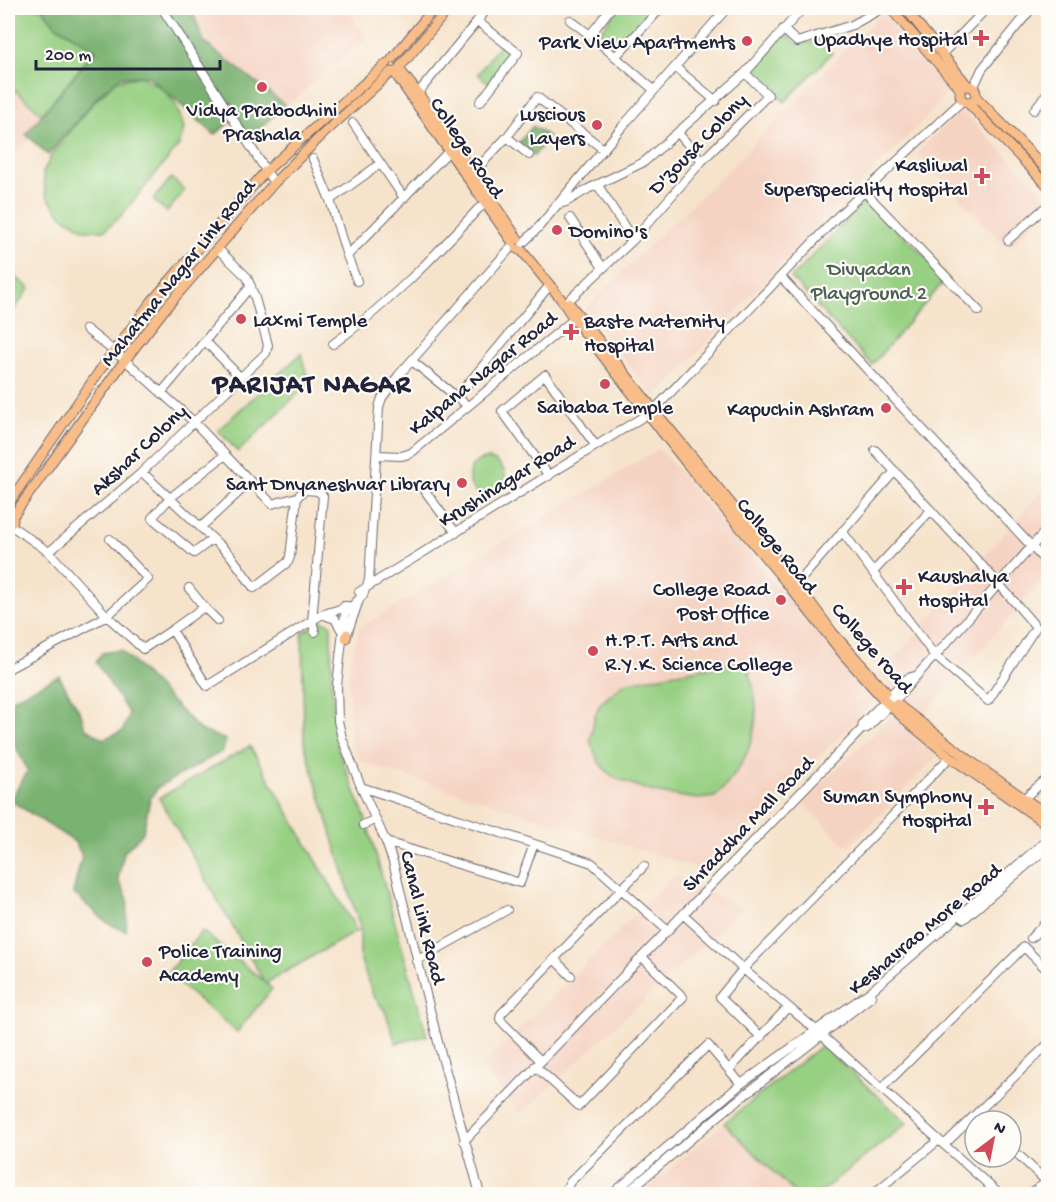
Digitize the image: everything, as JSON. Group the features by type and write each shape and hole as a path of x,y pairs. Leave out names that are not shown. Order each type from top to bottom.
{"main road":[{"path":"394,67 434,8"},
{"path":"394,67 449,8"},
{"path":"890,8 1048,186"},
{"path":"905,8 942,54 968,94 1048,168"},
{"name":"Mahatma Nagar Link Road","path":"8,504 114,351 152,301 266,171 394,67"},
{"name":"Mahatma Nagar Link Road","path":"9,519 164,310 274,183 394,67"},
{"name":"College road","path":"394,67 418,93 518,244 568,301 651,412 797,584 833,633 890,701 973,768 1048,815"},
{"name":"College Road","path":"394,67 485,204 550,285 574,319 651,412 843,654 950,757 973,768 1048,825"}],"street":[{"path":"162,8 274,183"},
{"path":"418,93 488,8"},
{"path":"590,35 611,8"},
{"path":"616,56 660,8"},
{"name":"Canal Link Road","path":"480,1194 416,961 393,861 361,787 342,738 338,721 337,685 341,651 362,593 369,563 379,407 382,398 412,361 500,260 541,222 727,8"},
{"name":"D'zousa Colony","path":"568,301 633,240 702,161 768,95 745,73 803,8"},
{"path":"783,29 797,42 843,28 883,8"},
{"path":"912,16 921,8"},
{"path":"942,54 987,8"},
{"name":"Krushinagar Road","path":"362,593 377,581 651,412 837,217 968,94 982,69 1032,8"},
{"path":"570,20 654,90"},
{"path":"477,21 518,53 480,102"},
{"path":"675,66 716,101"},
{"path":"556,205 644,162 716,101 745,73"},
{"path":"1034,110 1048,92"},
{"path":"473,173 507,137 537,97 603,149"},
{"path":"353,123 404,198"},
{"path":"678,133 702,161"},
{"path":"507,137 530,155"},
{"path":"347,256 450,151"},
{"path":"313,159 330,200 357,281"},
{"path":"330,200 380,164"},
{"path":"597,184 633,240"},
{"path":"864,191 979,311"},
{"path":"333,344 371,315 430,261 485,204"},
{"path":"1008,240 1048,205"},
{"path":"570,218 603,268"},
{"name":"Akshar Colony","path":"49,552 142,472 266,353 268,345 247,276 218,249"},
{"path":"781,277 1048,564"},
{"path":"457,397 550,285"},
{"path":"162,392 251,286"},
{"name":"Kalpana Nagar Road","path":"377,455 402,456 411,453 574,319"},
{"path":"86,329 125,360 194,422 272,504 297,497 305,490 318,491 323,496 312,621 315,632"},
{"path":"205,341 240,377"},
{"path":"412,361 468,406"},
{"path":"549,476 502,411 546,375 595,445"},
{"path":"842,531 935,656 988,701 1036,627 875,450"},
{"path":"213,538 194,553 152,518 170,498 225,455"},
{"path":"797,584 895,471"},
{"path":"142,472 231,556 254,588 288,562 297,497"},
{"path":"201,527 250,482"},
{"path":"420,484 456,534"},
{"path":"873,572 931,510"},
{"path":"9,519 49,552 107,616 143,649 204,607"},
{"name":"Shraddha Mall Road","path":"999,1194 684,915 862,729 867,728 908,678 915,676 935,656 1048,528"},
{"path":"8,669 107,616 148,579 110,539"},
{"path":"189,588 218,621"},
{"path":"172,630 207,686 312,621 346,610 362,593"},
{"path":"345,635 346,610"},
{"path":"325,615 338,621 345,635"},
{"path":"761,1037 720,997 743,969 950,757"},
{"path":"1024,798 1048,778"},
{"path":"361,787 592,863 668,931"},
{"path":"363,825 376,819"},
{"path":"625,1194 871,991 1048,839"},
{"path":"386,842 520,883 534,844"},
{"name":"Keshavrao More Road","path":"819,1033 1048,847"},
{"path":"642,957 683,997 579,1106 504,1024 500,1019 501,1014 644,866"},
{"path":"416,961 507,910"},
{"path":"465,1142 538,1063 684,915"},
{"path":"1031,938 1048,920"},
{"path":"881,1089 1024,947 1048,971"},
{"path":"554,959 571,976"},
{"path":"729,1070 789,1007"},
{"path":"612,1194 741,1084 819,1033"},
{"path":"986,1109 1048,1044"},
{"path":"568,1194 565,1191 570,1182 708,1045 741,1084"},
{"path":"873,1194 963,1128"},
{"path":"1023,1159 1048,1182 1030,1194"},
{"path":"984,1194 992,1188"}],"shaded area":[{"name":"Vidya Prabodhini Prashala","path":"166,8 346,8 367,37 249,138"},
{"path":"882,12 949,91 926,118 807,237 654,398 585,309 731,167"},
{"path":"8,84 47,118 8,165"},
{"name":"Kasliwal Superspeciality Hospital","path":"962,109 1048,199 1048,208 1008,248 916,153"},
{"name":"H.P.T. Arts and R.Y.K. Science College","path":"659,449 875,700 862,714 863,716 845,730 707,871 361,762 351,742 348,673 359,628"},
{"path":"1048,484 1048,574 922,716 880,675"},
{"path":"894,714 938,755 848,848 802,802"},
{"path":"674,876 743,908 521,1114 481,1067"},
{"path":"724,1123 796,1194 642,1194"}],"green space":[{"path":"8,8 46,8 96,49 42,114 8,84"},
{"path":"42,8 191,8 204,42 285,105 249,138 235,117 215,135 148,76 121,77 101,93 48,155 26,134 96,50 55,25"},
{"path":"618,8 656,8 616,49 598,34"},
{"path":"783,31 797,44 820,40 832,53 785,102 750,71"},
{"path":"500,44 513,54 489,84 478,74"},
{"path":"140,76 163,88 177,107 184,128 180,144 120,217 105,230 85,230 61,215 46,195 43,173 51,156 93,103 116,81"},
{"path":"533,126 549,137 534,156 519,143"},
{"path":"171,178 185,190 167,212 153,200"},
{"name":"Divyadan Playground 2","path":"867,199 947,278 872,365 791,278"},
{"path":"8,271 30,288 8,318"},
{"path":"301,354 309,383 238,452 218,430"},
{"path":"487,459 500,464 505,477 500,490 487,495 474,490 469,477 474,464"},
{"path":"322,621 331,624 332,684 337,746 366,820 427,1036 396,1043 385,1011 373,995 360,958 360,927 304,743 302,633"},
{"path":"121,650 200,730 226,740 223,751 158,787 150,799 143,833 124,852 118,879 128,899 126,931 109,924 73,893 82,856 75,842 10,800 28,771 8,732 8,701 59,676 81,714 85,728 103,739 123,731 129,714 96,662 102,653"},
{"path":"746,660 754,692 755,725 741,764 715,797 697,799 653,792 613,777 600,764 590,741 595,715 600,704 624,683"},
{"path":"250,746 357,931 266,983 272,989 237,1032 167,974 202,931 264,981 159,798"},
{"path":"822,1045 907,1123 818,1194 796,1194 724,1123"}],"place":[{"name":"Upadhye Hospital","path":"981,38"},
{"name":"Park View Apartments","path":"747,41"},
{"name":"Vidya Prabodhini Prashala","path":"262,87"},
{"name":"Luscious Layers","path":"597,125"},
{"name":"Kasliwal Superspeciality Hospital","path":"982,176"},
{"name":"Domino's","path":"557,230"},
{"name":"Laxmi Temple","path":"241,319"},
{"name":"Baste Maternity Hospital","path":"571,332"},
{"name":"Saibaba Temple","path":"605,384"},
{"name":"Kapuchin Ashram","path":"886,408"},
{"name":"Sant Dnyaneshvar Library","path":"462,483"},
{"name":"Kaushalya Hospital","path":"904,587"},
{"name":"College Road Post Office","path":"781,600"},
{"name":"H.P.T. Arts and R.Y.K. Science College","path":"593,651"},
{"name":"Suman Symphony Hospital","path":"986,807"},
{"name":"Police Training Academy","path":"147,962"}],"district":[{"name":"PARIJAT NAGAR","path":"312,383"}]}
